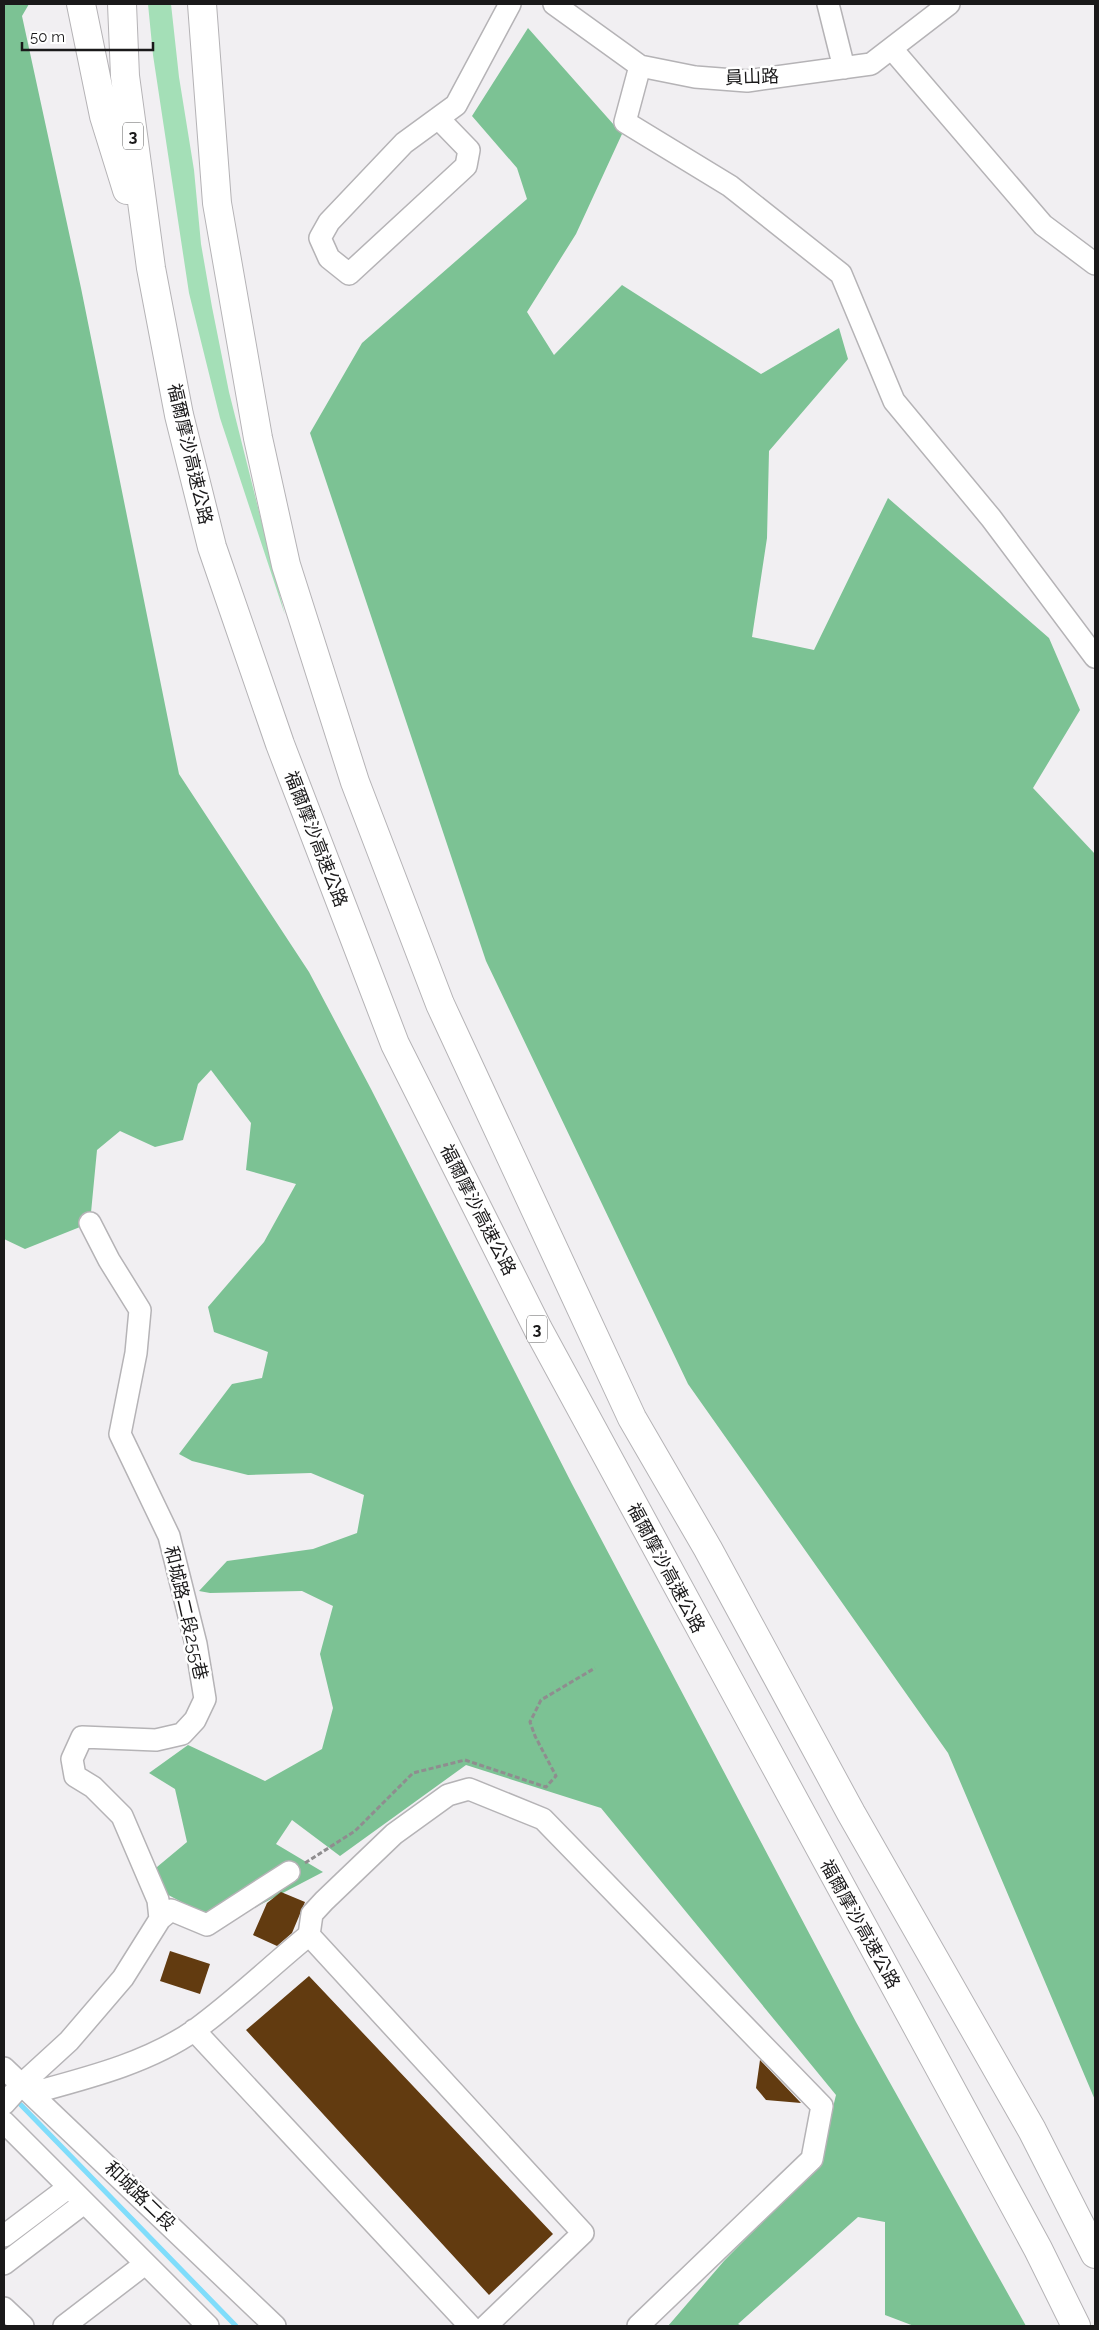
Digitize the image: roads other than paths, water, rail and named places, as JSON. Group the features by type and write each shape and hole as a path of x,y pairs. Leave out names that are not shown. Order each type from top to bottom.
{"highway":[{"path":"81,4 104,116 151,268"},
{"name":"福爾摩沙高速公路","path":"122,4 125,76 151,268 179,415 212,547 280,744 395,1044 538,1329 1038,2249 1076,2326"},
{"path":"202,4 217,203 258,438 286,564 355,782 440,1004 632,1418 708,1548 851,1813 1032,2130 1095,2254"},
{"path":"214,4 217,203"}],"street":[{"path":"438,118 469,150 466,166 349,274 329,258 320,238 329,222 404,143 438,118 456,105 510,4"},
{"name":"員山路","path":"554,4 640,66 695,77 747,81 871,64 949,4"},
{"path":"828,4 844,68"},
{"path":"892,49 1043,225 1095,264"},
{"path":"640,66 625,122 730,186 840,274 894,401 991,518 1095,657"},
{"name":"和城路二段255巷","path":"90,1223 109,1260 140,1310 136,1353 120,1434 169,1536 196,1644 205,1699 195,1720 182,1734 156,1740 82,1738 72,1759 75,1776 93,1787 122,1816 158,1900 160,1919"},
{"path":"27,2088 113,2070 172,2043 194,2030 309,1935 312,1914 394,1834 448,1795 469,1789 543,1819 822,2106 812,2159 638,2326"},
{"path":"4,2104 27,2088 123,1978 160,1919 171,1910 207,1925 290,1872"},
{"path":"309,1935 583,2233 486,2326"},
{"path":"194,2030 470,2326"},
{"name":"和城路二段","path":"4,2068 275,2326"},
{"path":"4,2122 145,2264 199,2324"},
{"path":"4,2236 69,2187"},
{"path":"4,2264 84,2203"},
{"path":"64,2326 145,2264"},
{"path":"4,2308 23,2326"}],"waterway":[{"path":"21,2105 236,2326"}]}
